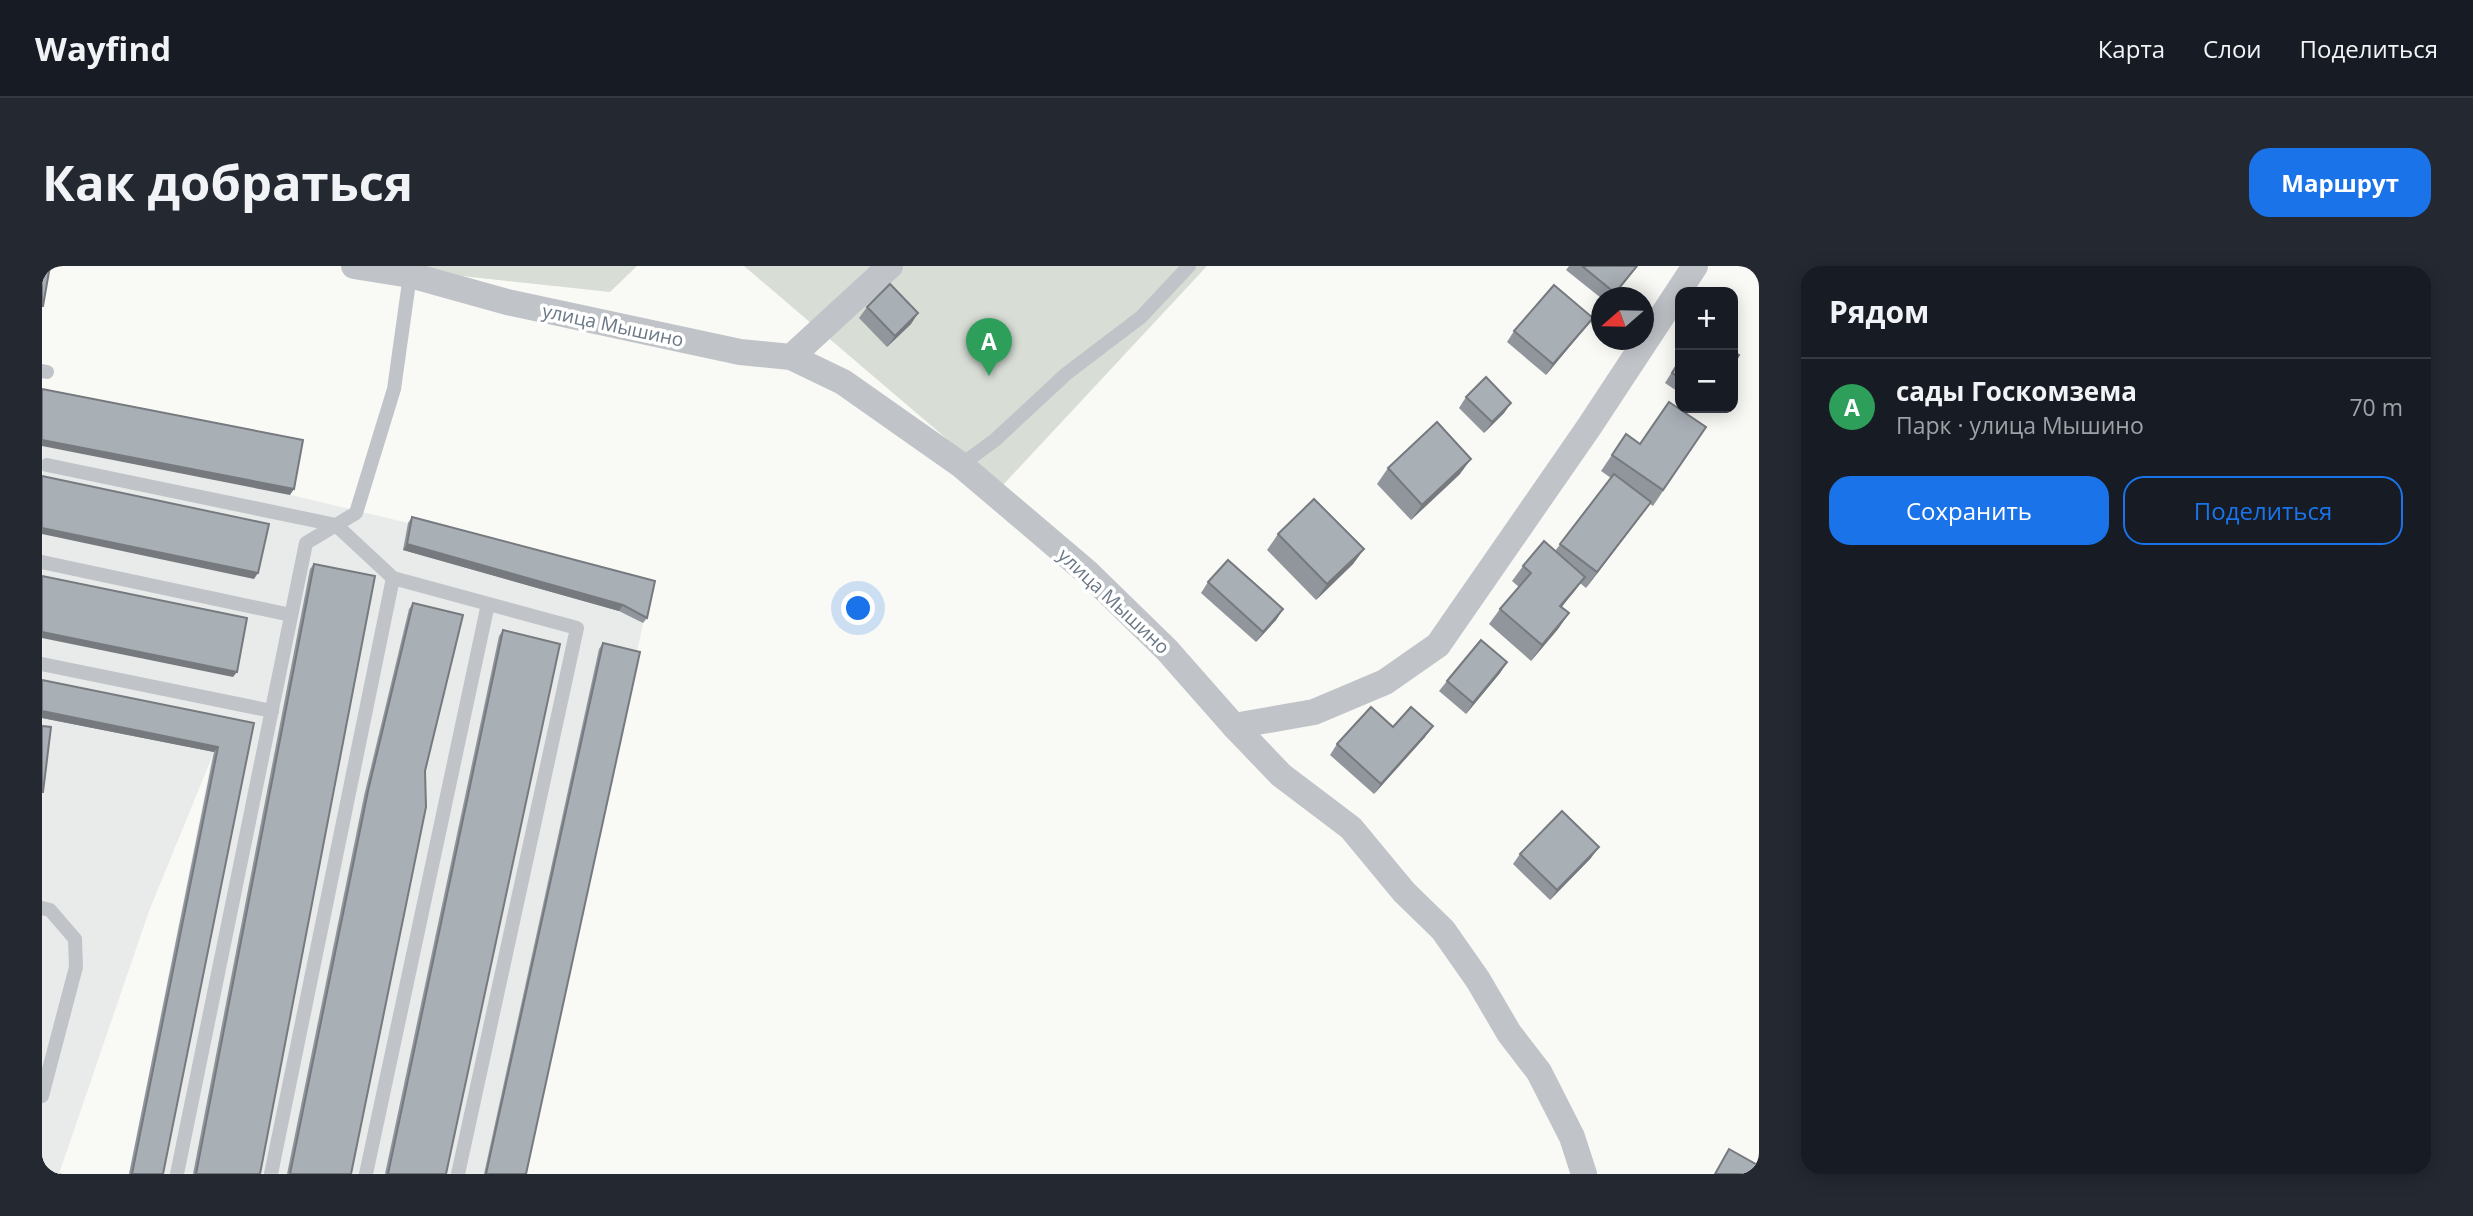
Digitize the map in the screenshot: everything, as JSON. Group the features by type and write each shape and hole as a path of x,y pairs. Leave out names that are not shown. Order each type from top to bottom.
{"street":[{"name":"улица Мышино","path":"354,266 430,274 507,302 740,352 791,357 843,382 961,465 1088,573 1167,650 1281,775 1351,828 1404,892 1443,930 1510,1033 1539,1072 1572,1137 1584,1174"},
{"path":"791,357 890,266"},
{"path":"1234,726 1314,712 1385,682 1438,645 1589,427 1695,266"}],"lane":[{"path":"961,465 995,440 1066,373 1141,317 1189,266"},
{"path":"177,1174 306,543 356,513 430,274"},
{"path":"47,465 336,525 394,578 577,628 458,1174"},
{"path":"42,562 291,615"},
{"path":"271,1174 394,578"},
{"path":"366,1174 488,604"},
{"path":"42,664 272,711"},
{"path":"42,908 50,910 75,939 76,967 42,1097"}],"shaded area":[{"path":"415,266 637,266 610,292 444,274"},
{"path":"744,266 1207,266 1002,486"},
{"path":"42,395 291,495 651,587 523,1174 129,1174 212,757 149,911 59,1174 42,1174"}],"building":[{"path":"42,266 50,266 43,306 42,306"},
{"path":"1582,266 1637,266 1620,287 1608,287"},
{"path":"890,284 918,313 895,336 867,307"},
{"path":"1554,285 1591,316 1591,320 1553,364 1514,331"},
{"path":"1486,377 1511,403 1492,422 1466,397"},
{"path":"42,389 303,440 294,489 42,440"},
{"path":"1669,402 1675,406 1675,413 1685,413 1706,427 1663,490 1612,455 1626,434 1640,444"},
{"path":"1437,422 1471,459 1422,505 1388,468"},
{"path":"1614,474 1651,502 1597,572 1560,544"},
{"path":"42,476 269,524 258,573 42,528"},
{"path":"1314,499 1364,549 1327,584 1278,534"},
{"path":"412,517 655,581 647,618 623,605 407,544"},
{"path":"1544,541 1585,577 1560,606 1569,613 1542,645 1500,609 1531,573 1523,566"},
{"path":"1228,560 1283,609 1263,632 1208,582"},
{"path":"314,564 375,576 260,1174 196,1174"},
{"path":"42,576 247,618 237,672 42,632"},
{"path":"413,603 463,615 425,771 426,807 351,1174 290,1174 368,791"},
{"path":"503,630 560,644 446,1174 388,1174"},
{"path":"1481,640 1507,662 1473,703 1447,681"},
{"path":"603,643 640,652 526,1174 486,1174"},
{"path":"42,680 254,723 163,1174 132,1174 218,747 42,711"},
{"path":"1371,707 1393,727 1411,707 1433,726 1381,784 1337,744"},
{"path":"42,726 51,727 43,792 42,792"},
{"path":"1562,811 1599,847 1557,890 1520,854"},
{"path":"1729,1149 1759,1166 1759,1174 1715,1174"}],"place":[{"name":"сады Госкомзема","path":"989,376"}]}
